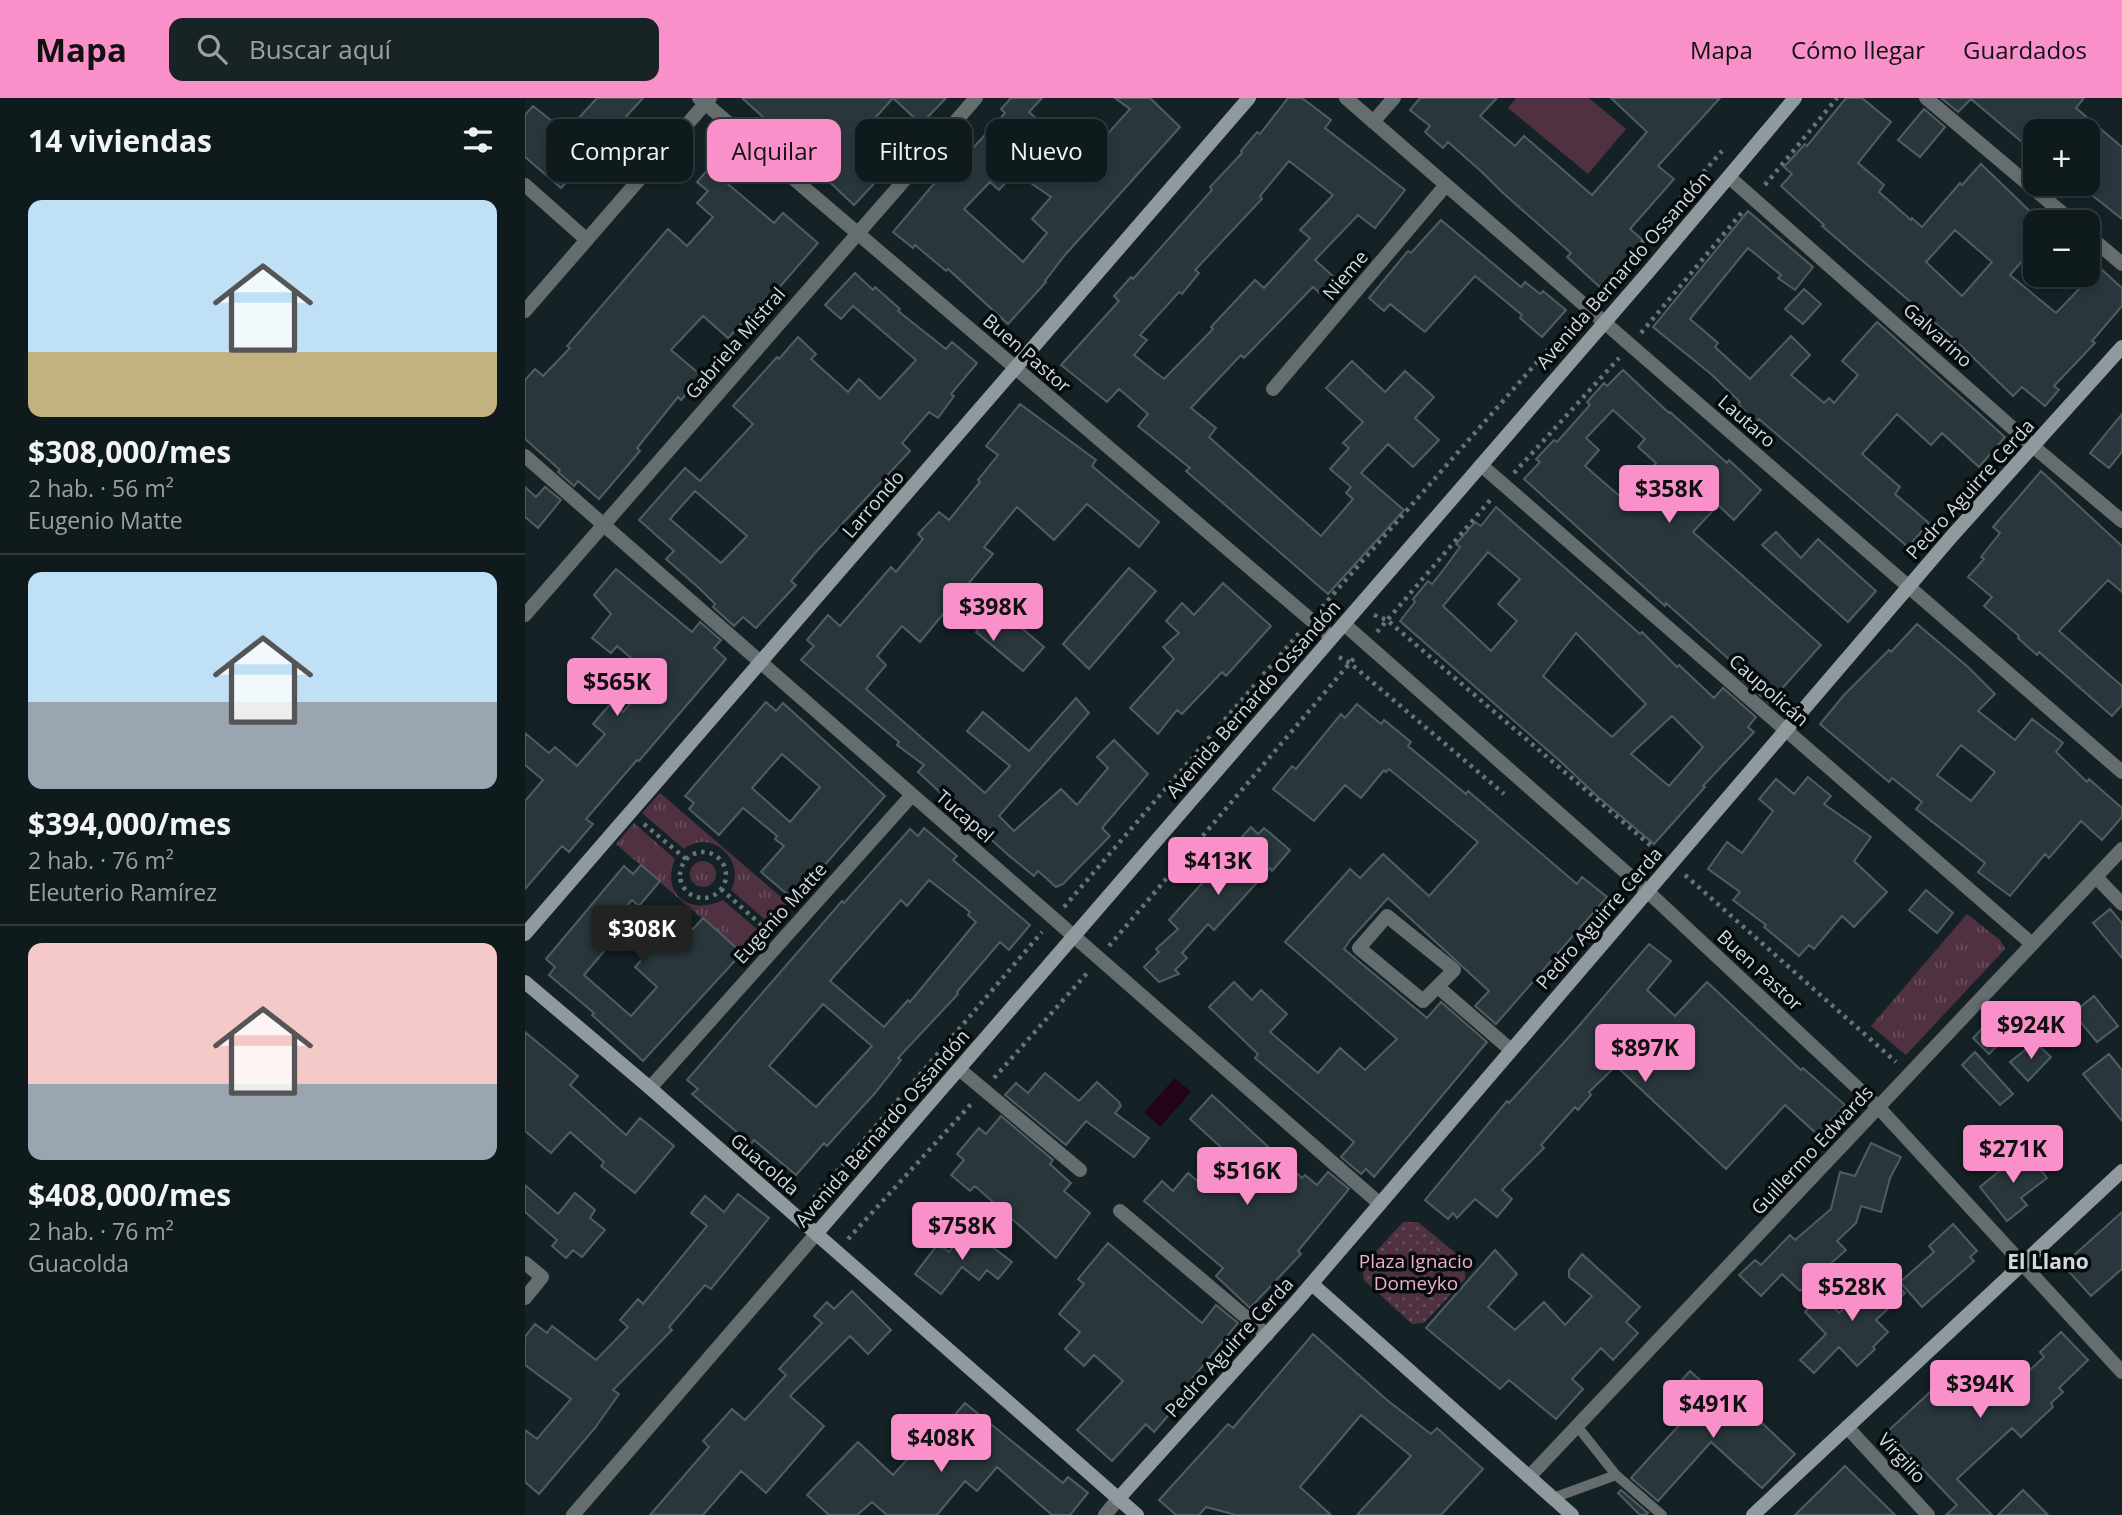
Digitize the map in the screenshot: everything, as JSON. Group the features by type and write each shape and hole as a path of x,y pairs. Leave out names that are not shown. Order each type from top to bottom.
{"main road":[{"name":"Larrondo","path":"525,934 1249,98"},
{"name":"Avenida Bernardo Ossandón","path":"812,1231 959,1069 1795,98"},
{"name":"Pedro Aguirre Cerda","path":"1118,1499 1312,1284 1909,587 2122,347"},
{"name":"Guacolda","path":"525,982 650,1088 1137,1515"},
{"path":"1753,1515 2122,1171"},
{"path":"1312,1284 1572,1515"}],"street":[{"name":"Gabriela Mistral","path":"525,615 976,98"},
{"name":"Lautaro","path":"1346,98 2122,772"},
{"path":"1373,122 1394,98"},
{"path":"1927,98 2059,210"},
{"name":"Buen Pastor","path":"704,100 1331,637"},
{"path":"525,311 704,100"},
{"name":"Galvarino","path":"1729,177 2034,447 2122,521"},
{"path":"525,185 587,240"},
{"name":"Nieme","path":"1273,389 1445,185"},
{"path":"2100,245 2122,264"},
{"name":"Tucapel","path":"525,456 1380,1204"},
{"name":"Caupolicán","path":"1481,465 2032,944"},
{"name":"Buen Pastor","path":"1344,624 1647,891 1879,1108 2122,1372"},
{"name":"Eugenio Matte","path":"650,1088 912,795"},
{"name":"Guillermo Edwards","path":"1529,1477 2122,849"},
{"path":"2096,877 2122,904"},
{"path":"1388,916 1454,970 1438,987 1423,1001 1359,948 1388,916"},
{"path":"1438,987 1511,1051"},
{"path":"959,1069 1080,1170"},
{"path":"1120,1211 1267,1335"},
{"name":"Avenida Bernardo Ossandón","path":"573,1515 812,1231"},
{"path":"525,1263 542,1277 525,1298"},
{"name":"Virgilio","path":"1847,1427 1928,1515"},
{"name":"Pedro Aguirre Cerda","path":"1105,1515 1118,1499"}],"lane":[{"path":"1577,1426 1616,1475 1662,1515"},
{"path":"1553,1498 1616,1475"}],"path":[{"path":"831,1248 852,1236 1099,959 1503,485 1630,345 1837,98"},
{"path":"812,1231 815,1197 1322,607 1723,150"},
{"path":"1322,607 1357,609 1387,620 1671,863 1910,1074"},
{"path":"1321,649 1350,663 1509,797"},
{"path":"630,813 686,859"},
{"path":"703,851 715,854 723,862 727,872 721,889 708,897 697,897 687,892 681,883 680,871 686,859 703,851"},
{"path":"721,889 781,942"}],"green space":[{"path":"1516,98 1589,98 1626,129 1588,174 1508,108"},
{"path":"660,793 788,903 770,924 731,890 735,879 734,868 724,850 705,842 694,843 684,849 642,813"},
{"path":"634,823 675,859 671,872 672,883 681,899 700,905 723,900 761,933 743,954 616,844"},
{"path":"703,861 712,865 716,874 712,883 703,887 694,883 690,874 694,865"},
{"path":"1967,914 2000,940 2005,949 1906,1055 1871,1026"},
{"name":"Plaza Ignacio Domeyko","path":"1403,1222 1418,1222 1464,1260 1465,1279 1424,1323 1412,1324 1364,1280 1362,1267"}],"shaded area":[{"path":"1175,1078 1191,1092 1160,1127 1144,1112"}],"building":[{"path":"597,98 643,98 624,119 578,119"},
{"path":"742,98 893,98 874,119 855,119 855,182 876,182 854,205 830,182 841,182 841,119 765,119"},
{"path":"893,98 946,98 926,119 916,119"},
{"path":"1011,98 1042,98 1029,112 1037,119 1000,119 1005,113 1001,109"},
{"path":"1115,98 1150,98 1180,127 1065,255 1046,282 1008,324 948,269 946,271 915,245 913,248 893,232 937,182 972,182 972,149 986,134 986,182 990,182 964,209 1023,262 1047,233 1032,219 1051,197 1029,182 1107,182 1107,135 1130,109"},
{"path":"1288,98 1302,98 1331,120 1325,128 1405,190 1375,228 1358,215 1315,260 1335,278 1321,294 1313,287 1244,358 1241,355 1191,408 1216,428 1209,437 1321,536 1353,499 1346,493 1351,487 1330,469 1349,448 1343,443 1363,422 1326,388 1352,361 1385,392 1405,371 1434,397 1415,418 1439,440 1413,467 1388,444 1361,473 1404,510 1328,594 1186,471 1190,468 1138,426 1148,414 1119,389 1107,402 1061,365 1119,301 1114,296 1131,277 1133,279 1212,190 1210,187 1242,153 1257,132 1260,134","holes":["1289,161 1333,195 1300,230 1310,238 1264,288 1255,280 1211,327 1213,329 1164,379 1134,355 1147,340 1140,335 1179,292 1182,294 1199,273 1195,270 1262,199 1260,196"]},
{"path":"1420,98 1497,98 1480,116 1515,146 1524,136 1592,195 1647,132 1611,98 1720,98 1658,166 1674,179 1630,229 1645,242 1602,289 1567,257 1571,253 1483,173 1448,142 1443,148 1425,132 1430,126 1410,110"},
{"path":"1846,98 1862,98 1891,122 1858,163 1884,185 1879,192 1911,220 1912,218 1922,227 1960,183 1962,185 1981,164 2029,210 2023,210 2023,260 2010,275 2056,313 2081,287 2100,287 2100,268 2122,288 2122,306 2092,341 2095,343 2054,386 2059,390 2045,406 2022,387 2013,396 1955,340 1822,226 1824,225 1781,186 1792,174 1784,167 1805,144 1807,146","holes":["1955,230 1992,262 1962,296 1926,262"]},
{"path":"1941,98 2084,98 2076,108 2089,119 2023,119 2023,143 1971,99 1958,112"},
{"path":"533,106 550,119 546,119 546,175 525,157 525,115"},
{"path":"1924,109 1945,127 1920,157 1898,140"},
{"path":"2100,128 2122,147 2122,219 2093,196 2100,196"},
{"path":"707,170 707,182 726,182 774,223 783,213 818,243 770,298 768,296 728,338 703,316 671,350 702,376 681,400 678,397 637,448 640,451 599,499 578,481 574,486 525,439 525,380 535,369 543,376 570,348 567,346 668,229 687,246 713,217 697,203 708,191 697,182"},
{"path":"554,182 566,182 561,188"},
{"path":"990,182 1006,182 999,190"},
{"path":"1748,211 1813,267 1795,290 1778,278 1781,275 1748,248 1690,319 1718,343 1715,347 1750,379 1791,336 1810,355 1791,375 1824,403 1829,398 1834,403 1858,375 1842,361 1877,322 2005,437 1979,467 1942,433 1931,445 1897,414 1862,454 1900,487 1895,494 1929,523 1908,547 1759,419 1756,422 1711,374 1653,327"},
{"path":"1441,220 1521,287 1525,282 1540,294 1543,291 1566,310 1542,337 1520,318 1522,315 1475,276 1425,332 1390,304 1384,311 1369,298 1408,251 1411,253"},
{"path":"855,273 946,349 952,342 977,363 951,394 954,396 938,418 929,412 902,443 910,451 791,581 796,585 756,628 743,617 734,626 713,607 715,604 699,588 666,559 674,551 639,520 685,468 700,481 753,424 733,406 798,337 816,354 811,359 848,392 859,379 880,399 916,360 853,306 841,319 825,305","holes":["695,491 747,536 721,563 670,519"]},
{"path":"1804,289 1821,304 1803,324 1785,309"},
{"path":"1623,370 1669,413 1727,463 1729,460 1761,490 1734,520 1718,505 1693,532 1821,645 1769,703 1736,674 1740,669 1666,603 1665,606 1524,479 1540,462 1536,459 1554,440 1557,442 1590,405 1587,402 1604,383 1607,386","holes":["1613,410 1645,439 1638,447 1656,463 1623,499 1585,466 1599,450 1586,438"]},
{"path":"1020,404 1096,460 1092,466 1159,522 1139,547 1087,504 1054,540 1017,507 984,547 993,554 920,642 902,626 877,656 886,665 866,689 985,793 1010,766 967,731 983,712 1029,751 1076,698 1089,713 999,816 1014,831 1061,789 1077,805 1108,768 1097,757 1114,740 1148,774 1102,828 1110,836 1063,884 1056,887 1038,871 1034,876 1007,854 918,772 924,765 897,745 899,742 801,660 814,646 807,640 828,615 840,626 891,567 896,572 923,539 918,534 939,512 949,520 998,455 986,446"},
{"path":"2122,414 2122,452 2109,468 2090,453"},
{"path":"2041,471 2122,546 2122,592 2108,580 2059,631 2122,686 2122,705 2112,716 2039,652 2037,655 1984,606 1992,597 1968,577 1984,559 1981,557 2000,533 1993,527"},
{"path":"525,487 536,497 545,487 561,500 538,528 525,517"},
{"path":"1496,507 1640,634 1642,632 1677,667 1679,665 1714,698 1723,688 1756,717 1748,727 1754,732 1654,844 1400,621 1415,602 1413,599 1428,581 1432,584 1460,547 1456,544 1475,522 1481,526","holes":["1488,552 1520,579 1498,604 1517,621 1491,651 1443,606","1576,633 1646,704 1612,737 1543,676","1672,716 1703,747 1669,786 1631,754"]},
{"path":"1776,532 1801,558 1818,539 1876,591 1848,622 1762,545"},
{"path":"1129,568 1156,591 1089,669 1063,644"},
{"path":"616,569 692,632 700,622 721,640 714,648 726,659 586,819 593,824 569,852 562,846 525,889 525,801 543,780 525,765 525,733 549,753 555,747 577,766 605,734 593,724 612,702 623,712 653,677 617,646 611,653 592,638 611,614 594,595"},
{"path":"1223,583 1271,626 1226,676 1222,672 1182,714 1177,710 1158,734 1130,708 1174,659 1163,647 1179,633 1166,621 1182,603 1194,615"},
{"path":"997,607 1044,647 1023,671 976,632"},
{"path":"1917,624 1995,694 1978,711 2015,740 2032,719 2063,743 2056,752 2087,782 2089,779 2122,808 2122,817 2102,840 2081,821 2049,858 2045,854 2010,896 1978,872 1985,863 1916,809 1922,802 1892,778 1889,782 1820,724 1844,695 1889,650 1891,652","holes":["1961,745 1995,772 1971,801 1937,775"]},
{"path":"766,702 776,711 783,703 885,796 794,900 761,872 784,846 775,839 777,836 743,808 719,835 689,809 694,803 685,796","holes":["782,754 820,787 790,822 752,788"]},
{"path":"1357,704 1381,724 1384,720 1411,742 1408,746 1466,794 1468,791 1577,884 1582,877 1607,897 1496,1024 1475,1006 1489,991 1388,898 1350,940 1344,949 1427,1018 1441,1002 1487,1042 1374,1177 1366,1169 1361,1174 1341,1157 1354,1142 1255,1058 1258,1054 1209,1007 1234,982 1252,1000 1261,990 1287,1014 1270,1032 1318,1073 1340,1048 1365,1070 1397,1039 1285,942 1350,869 1360,878 1383,854 1429,896 1478,842 1389,769 1386,772 1384,770 1361,798 1345,785 1314,821 1273,789 1292,766 1296,769 1341,714 1345,718"},
{"path":"1808,777 1831,796 1824,804 1871,837 1854,861 1887,892 1854,927 1842,916 1814,949 1809,945 1799,956 1764,927 1766,925 1733,900 1740,892 1708,869 1727,842 1742,853 1773,811 1759,799 1776,779 1794,794"},
{"path":"1251,827 1258,834 1264,828 1290,850 1272,871 1270,868 1214,930 1208,924 1182,953 1187,958 1175,970 1179,974 1159,982 1144,967 1159,952 1156,949 1178,929 1169,920"},
{"path":"924,828 957,856 953,860 1030,925 1009,950 1000,942 958,994 898,1058 901,1060 875,1093 827,1146 824,1143 796,1175 754,1140 751,1144 692,1094 698,1089 687,1080 842,901 844,903 910,829 918,836","holes":["929,880 970,912 968,915 976,922 910,1002 908,1000 884,1027 830,981 901,900 907,906","823,1004 872,1046 816,1107 769,1066"]},
{"path":"641,865 660,881 639,906 632,900 608,928 617,936 584,975 631,1016 657,987 635,967 679,918 693,929 703,918 742,953 643,1061 592,1015 594,1013 549,975 555,967 546,959 624,866 633,874"},
{"path":"1926,890 1953,913 1937,933 1909,910"},
{"path":"2110,909 2122,923 2122,958 2093,923"},
{"path":"1649,944 1671,961 1647,990 1675,1016 1707,982 1801,1070 1803,1068 1845,1105 1818,1135 1785,1105 1726,1169 1616,1066 1589,1092 1591,1095 1578,1110 1575,1107 1541,1145 1544,1148 1502,1190 1512,1199 1497,1217 1475,1199 1457,1218 1453,1213 1448,1219 1425,1200 1507,1101 1509,1103 1577,1028"},
{"path":"2094,996 2118,1026 2097,1042 2073,1013"},
{"path":"1995,1015 2011,1031 1989,1054 1973,1038"},
{"path":"525,1032 578,1076 570,1085 626,1135 640,1118 674,1146 635,1193 601,1166 604,1162 570,1132 551,1153 525,1131"},
{"path":"2035,1042 2051,1057 2028,1081 2010,1062"},
{"path":"1975,1052 2013,1094 2000,1105 1962,1065"},
{"path":"2109,1054 2122,1070 2122,1121 2083,1074"},
{"path":"1045,1073 1079,1101 1097,1082 1119,1102 1121,1106 1115,1113 1149,1138 1134,1157 1086,1121 1066,1145 1005,1095 1016,1083 1028,1093"},
{"path":"1212,1095 1302,1178 1305,1175 1317,1185 1328,1172 1349,1189 1298,1251 1301,1254 1250,1308 1216,1276 1223,1268 1144,1201 1162,1181 1173,1191 1188,1173 1208,1190 1236,1161 1190,1119"},
{"path":"1001,1116 1053,1160 1050,1164 1071,1183 1064,1191 1090,1213 1056,1258 975,1186 970,1191 951,1175 964,1160 957,1154 979,1128 986,1134"},
{"path":"1871,1143 1901,1157 1890,1178 1881,1212 1861,1206 1856,1223 1837,1241 1846,1250 1800,1291 1782,1274 1761,1296 1739,1275 1755,1260 1761,1265 1790,1235 1795,1240 1831,1209 1840,1172 1855,1176"},
{"path":"2025,1150 2047,1178 2021,1198 2027,1205 2007,1221 1980,1187"},
{"path":"525,1185 558,1214 575,1193 595,1210 590,1218 605,1230 582,1257 573,1250 566,1258 552,1246 557,1240 525,1212"},
{"path":"738,1194 769,1218 711,1289 705,1285 669,1327 672,1330 613,1390 619,1394 595,1428 539,1494 525,1482 525,1430 537,1439 571,1399 525,1365 525,1337 535,1324 547,1333 552,1326 596,1360 628,1327 620,1320 638,1299 643,1304 707,1226 691,1213 705,1196 724,1212"},
{"path":"2122,1212 2122,1269 2091,1296 2063,1265"},
{"path":"1953,1224 1977,1251 1970,1257 1974,1261 1922,1307 1900,1282 1934,1252 1929,1246"},
{"path":"968,1228 1012,1262 998,1279 987,1270 979,1280 962,1267 941,1294 915,1274 938,1244 949,1252"},
{"path":"1108,1243 1202,1323 1216,1305 1238,1323 1182,1391 1186,1395 1154,1432 1146,1424 1112,1461 1077,1430 1123,1381 1094,1355 1084,1366 1065,1349 1080,1332 1059,1314 1084,1284 1078,1279"},
{"path":"1495,1250 1517,1274 1488,1307 1515,1330 1544,1302 1565,1325 1592,1296 1569,1277 1569,1270 1582,1254 1640,1307 1626,1322 1638,1333 1613,1360 1601,1348 1572,1379 1583,1389 1556,1419 1509,1380 1500,1389 1426,1328"},
{"path":"1884,1271 1905,1293 1876,1320 1888,1332 1857,1366 1839,1347 1814,1373 1800,1360 1826,1334 1805,1312 1822,1295 1839,1313"},
{"path":"852,1291 891,1330 868,1354 850,1336 790,1396 824,1426 766,1493 741,1471 703,1515 650,1515 709,1447 703,1441 732,1409 745,1420 786,1375 779,1369 822,1323 814,1316 827,1302 834,1309"},
{"path":"2061,1332 2088,1360 2059,1388 2063,1392 2051,1403 2053,1407 2021,1437 2012,1428 1957,1479 1992,1515 1946,1515 1957,1505 1887,1432 1957,1367 1984,1397 1998,1384 2005,1393 2044,1357 2040,1352"},
{"path":"1313,1334 1387,1400 1431,1434 1437,1428 1483,1469 1441,1515 1357,1515 1411,1456 1361,1415 1300,1487 1331,1515 1236,1515 1206,1507 1199,1515 1176,1515 1159,1500 1228,1424 1233,1428"},
{"path":"1690,1371 1722,1400 1731,1394 1795,1454 1762,1488 1711,1442 1658,1501 1631,1478 1692,1411 1671,1392"},
{"path":"965,1403 1063,1483 1068,1477 1088,1493 1070,1515 1052,1515 997,1467 977,1491 965,1481 937,1515 887,1515 872,1502 857,1515 829,1515 807,1495 858,1442 893,1475 922,1443 927,1447"},
{"path":"1845,1466 1895,1515 1795,1515"},
{"path":"1621,1490 1648,1513 1640,1515 1618,1493"},
{"path":"2023,1490 2048,1515 1998,1515"}],"district":[{"name":"El Llano","path":"2048,1262"}]}
